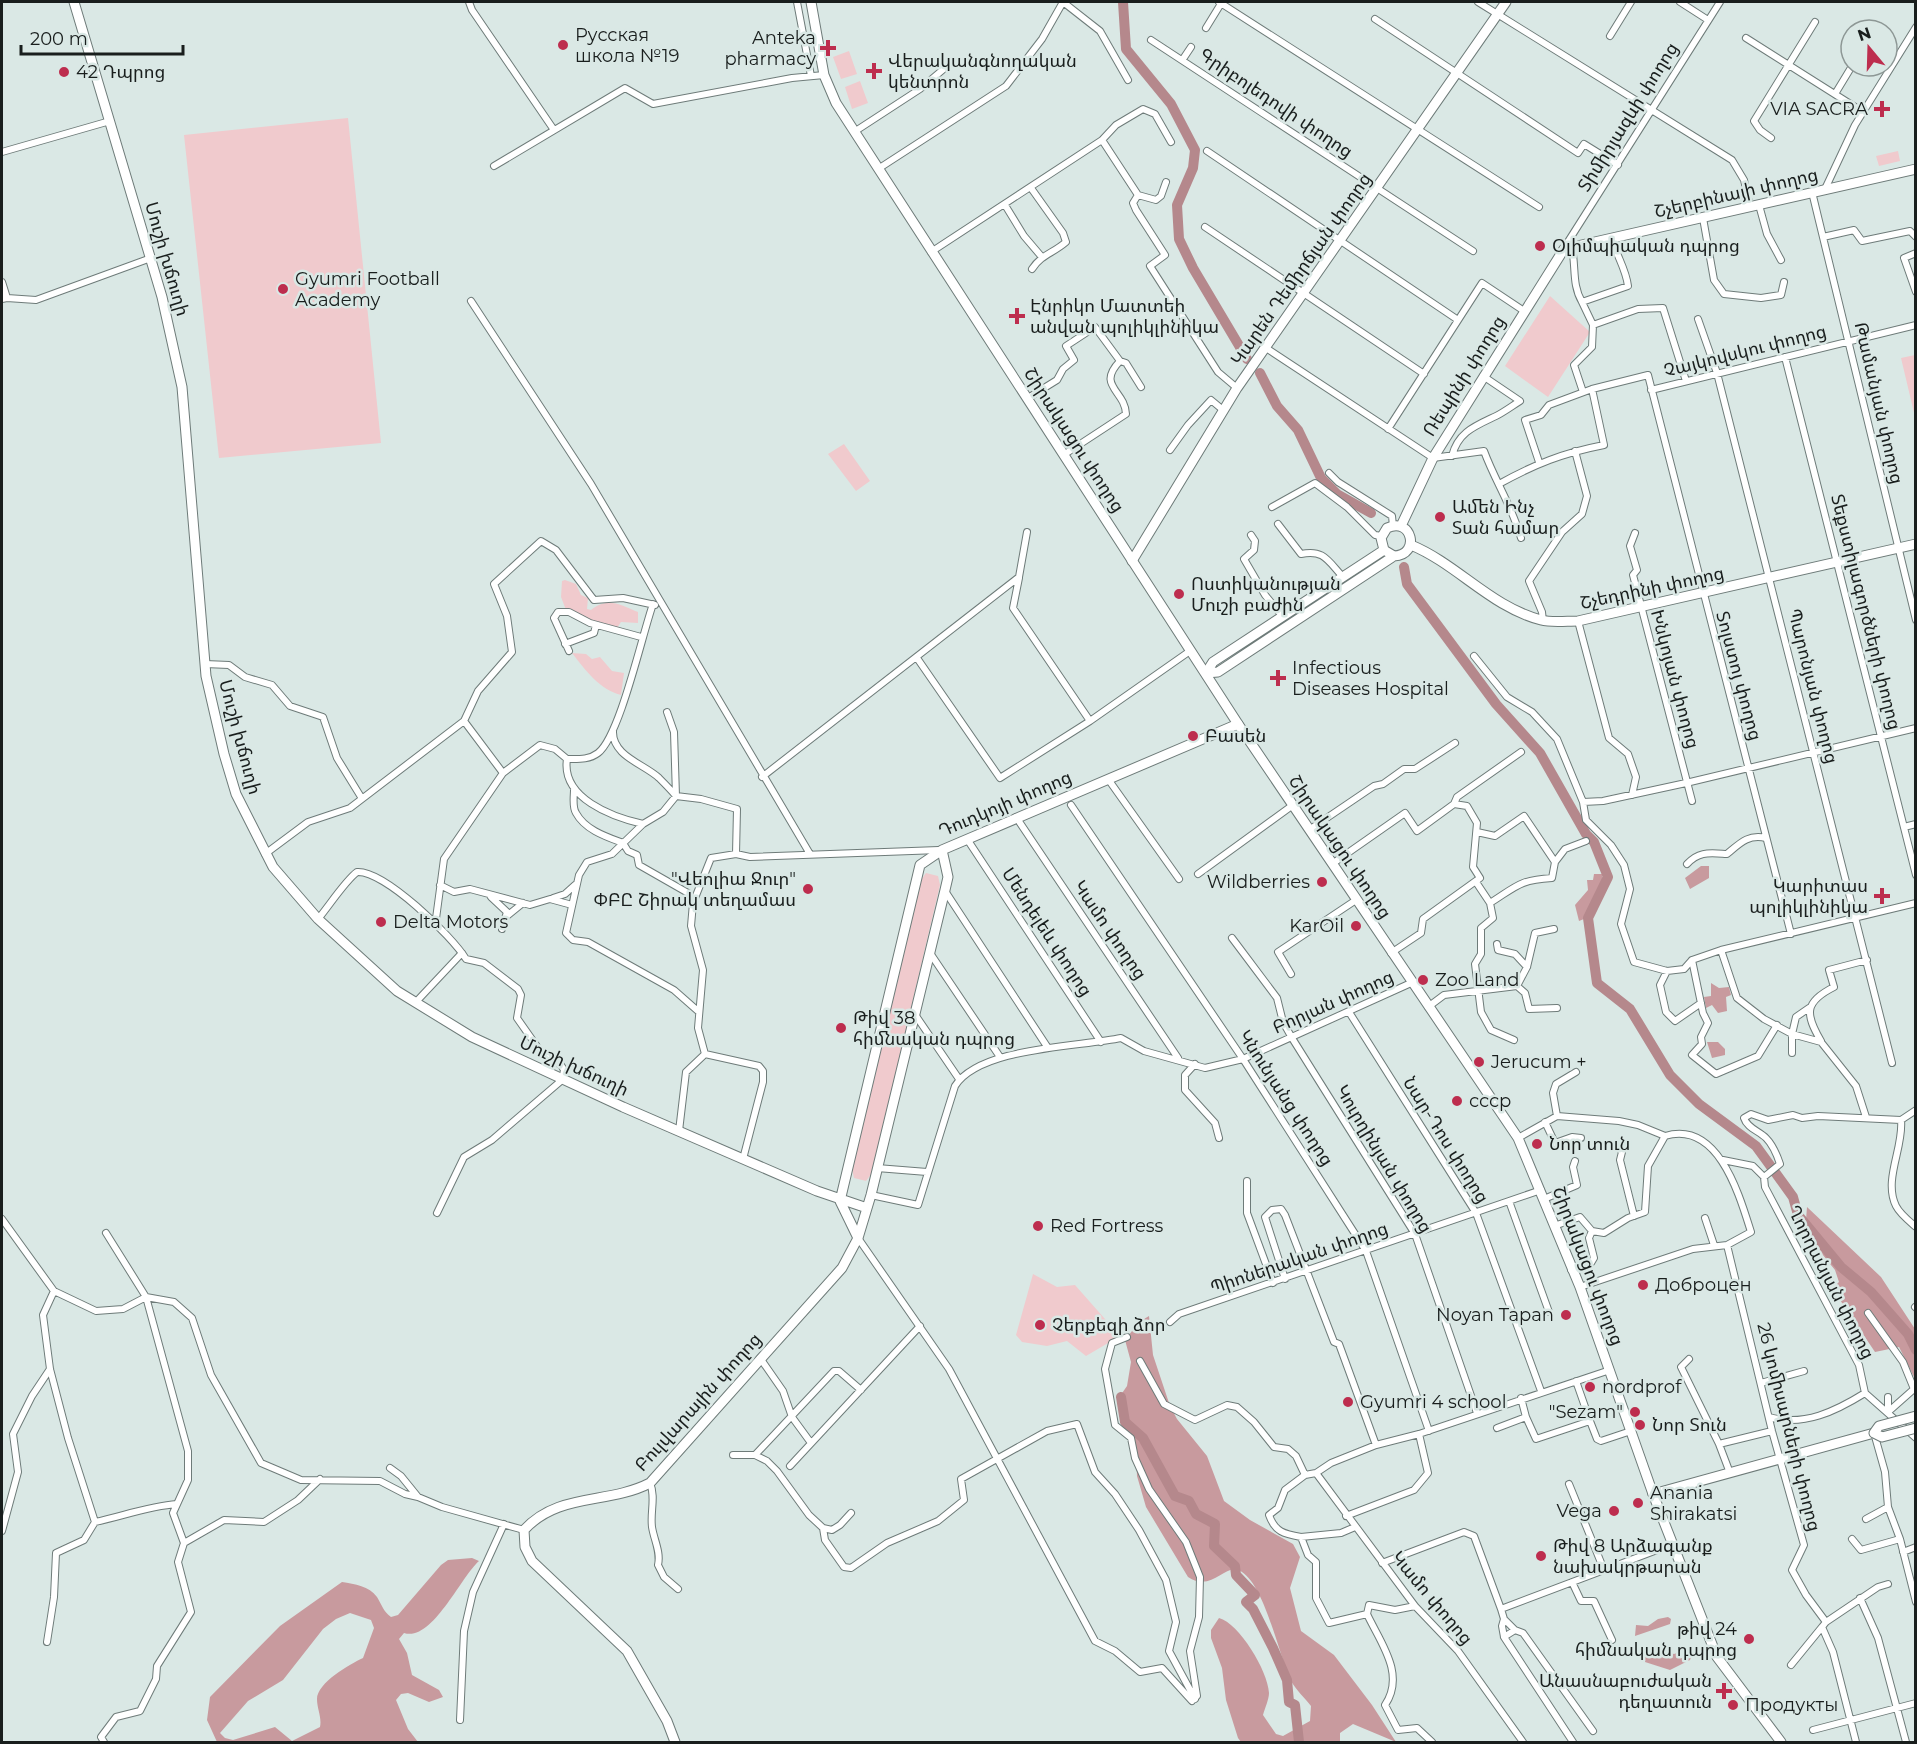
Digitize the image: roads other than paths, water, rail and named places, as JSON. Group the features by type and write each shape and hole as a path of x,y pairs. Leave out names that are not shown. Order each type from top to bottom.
{"street":[{"name":"Մուշի խճուղի","path":"74,2 151,258 182,387 205,664 224,754 236,794 265,854 318,919 347,948 415,1004 472,1037 562,1080 840,1201 867,1208"},
{"path":"470,2 472,10 554,130"},
{"path":"797,2 811,76"},
{"name":"Շիրակացու փողոց","path":"811,2 824,75 836,103 854,132 1238,724 1518,1138 1580,1287 1653,1494 1717,1657 1781,1743"},
{"path":"878,169 1006,86 1042,39 1063,2 1100,31 1128,80"},
{"path":"1206,28 1221,2 1539,207"},
{"path":"1478,2 1732,160 1744,180 1754,206 1781,260"},
{"name":"Կարեն Դեմիրճյան փողոց","path":"1132,561 1237,388 1506,2"},
{"path":"1610,36 1631,2"},
{"path":"1680,2 1708,20"},
{"name":"Տիմիրյազևի փողոց","path":"1568,249 1720,2"},
{"path":"1375,19 1578,153 1584,144 1618,165"},
{"path":"1771,138 1760,130 1754,120 1815,22"},
{"path":"1825,189 1863,112 1916,27"},
{"path":"1746,38 1863,112"},
{"name":"Գրիբոյեդովի փողոց","path":"1151,39 1473,251"},
{"path":"1183,59 1191,47"},
{"path":"854,132 920,89 952,62"},
{"path":"494,166 625,88 653,104 824,75"},
{"path":"1835,94 1845,78"},
{"path":"930,252 1031,188 1102,140 1116,125 1143,109 1155,114 1171,142"},
{"path":"2,152 110,121"},
{"path":"1102,140 1138,195 1156,200 1165,189 1166,182"},
{"path":"1207,151 1458,320"},
{"name":"Շչերբինայի փողոց","path":"1568,249 1916,169"},
{"path":"1031,188 1063,233 1066,242 1054,252 1041,255 1032,269"},
{"name":"Թամանյան փողոց","path":"1812,192 1916,620"},
{"path":"1138,195 1133,203 1136,210 1165,255 1150,266 1218,372 1237,388"},
{"path":"1005,205 1024,236 1041,255"},
{"path":"1703,218 1714,280 1724,294 1761,298 1781,295 1784,282"},
{"path":"1205,227 1424,374"},
{"path":"1823,237 1854,230 1862,241 1910,231 1916,237"},
{"path":"1582,302 1628,286 1626,270 1617,257 1612,239"},
{"path":"1568,249 1576,269 1575,290 1593,325 1592,347 1574,365 1583,392"},
{"name":"Ռեպինի փողոց","path":"1397,526 1432,458 1524,311 1568,249"},
{"path":"1916,253 1904,258 1916,292"},
{"path":"2,282 4,298 36,300 151,258"},
{"path":"1388,429 1482,283 1524,311"},
{"path":"471,301 591,484 657,605 810,854"},
{"path":"1593,325 1638,309 1663,308 1686,381"},
{"name":"Պարոնյան փողոց","path":"1698,319 1718,373 1892,1063"},
{"name":"Չայկովսկու փողոց","path":"1651,390 1916,325"},
{"path":"1028,398 1057,380 1063,369 1074,360 1066,346 1095,327 1120,361 1126,363 1141,387"},
{"path":"1266,348 1432,458 1484,451 1521,538"},
{"name":"Տեքստիլագործների փողոց","path":"1785,357 1839,562 1916,875"},
{"path":"1065,454 1126,414 1126,407 1110,382 1110,375 1120,361"},
{"path":"1539,462 1525,420 1541,415 1549,405 1583,392 1648,375 1651,390"},
{"path":"1452,456 1456,442 1474,424 1497,416 1520,401 1483,376"},
{"path":"1499,484 1539,462 1604,445 1592,389"},
{"name":"Տոլստոյ փողոց","path":"1651,390 1791,934"},
{"path":"1170,450 1188,424 1211,400 1223,410"},
{"path":"1543,621 1542,612 1529,580 1562,532 1582,514 1587,496 1575,451"},
{"path":"1206,673 1218,672 1394,556 1404,554 1411,545 1410,534 1397,526 1392,516 1338,482 1329,472"},
{"path":"1272,507 1316,483 1347,507 1375,535 1382,536 1397,526"},
{"path":"1278,525 1300,554 1314,551 1322,554 1343,577"},
{"path":"1027,532 1013,608 1090,721"},
{"name":"Խնկոյան փողոց","path":"1635,533 1630,546 1637,570 1632,576 1692,801"},
{"path":"1251,535 1255,541 1254,550 1244,559 1265,595 1283,617"},
{"path":"1382,536 1384,550"},
{"path":"265,854 308,822 350,808 361,797 464,721 478,691 512,652 507,616 494,584 541,541 556,550 594,600 623,598 657,605"},
{"name":"Շչեդրինի փողոց","path":"1411,545 1500,603 1543,621 1578,621 1916,544"},
{"path":"1206,673 1213,662 1384,550"},
{"path":"1384,550 1394,556"},
{"path":"762,777 1019,577"},
{"path":"435,926 444,860 503,773 540,745 555,749 567,759 587,759 600,752 613,730 641,638 657,605"},
{"path":"569,651 554,618 558,612 569,612 596,625 641,638"},
{"path":"1578,621 1610,738 1628,754 1636,777 1632,795"},
{"path":"566,644 594,633 596,625"},
{"path":"1266,628 1272,638"},
{"path":"917,658 1000,778 1090,721 1190,651"},
{"path":"1474,656 1507,697 1532,712 1557,739 1583,802 1586,820 1611,845 1628,874 1630,889 1621,924 1634,962 1668,971 1684,969 1692,960 1721,950 1916,903"},
{"path":"205,664 229,665 245,677 272,685 290,706 323,717 337,758 361,797"},
{"path":"667,712 674,732 676,796 663,812 643,824 612,854 587,862 576,884 566,933 568,937 588,942 674,990 699,1012"},
{"path":"464,721 503,773"},
{"name":"Դուդկոյի փողոց","path":"736,854 750,857 942,850 1238,724"},
{"path":"1583,802 1632,795 1916,729"},
{"path":"613,730 613,739 617,748 658,777 676,796 701,799 737,809 736,854 711,858 693,903 691,926 703,970 698,1028 705,1054"},
{"path":"1309,830 1374,786 1383,784 1404,769 1415,769 1455,743"},
{"path":"1332,864 1405,813 1417,831 1454,804 1457,796 1521,752"},
{"path":"567,759 567,781 574,790 616,818 643,824"},
{"path":"1108,779 1179,879"},
{"path":"574,790 574,812 583,822 606,838 623,843 628,851 637,855 639,865 688,893 693,903"},
{"path":"1391,953 1421,933 1423,919 1480,878 1473,867 1478,823 1467,806 1454,804"},
{"name":"Կնունյանց փողոց","path":"1071,805 1243,1059 1366,1251 1430,1431"},
{"path":"1198,874 1293,806"},
{"path":"1477,832 1495,836 1524,816 1555,862"},
{"name":"Կամո փողոց","path":"1016,818 1179,1059"},
{"path":"1904,827 1916,824"},
{"path":"1687,864 1694,857 1705,852 1727,854 1744,839 1755,835 1766,838"},
{"name":"Մենդելեև փողոց","path":"967,839 1101,1042"},
{"path":"1490,903 1515,885 1527,880 1552,878 1555,862 1565,849 1586,841"},
{"path":"942,850 920,865 840,1201 858,1238 949,1369 999,1457 1095,1641 1115,1651 1140,1672 1162,1668 1192,1701 1195,1700"},
{"name":"Բուլվարային փողոց","path":"524,1530 538,1515 578,1501 634,1491 650,1483 842,1268 858,1238 871,1195 945,890 948,877 942,850"},
{"path":"318,919 351,876 357,872 365,872 399,892 462,953 466,960 484,963 518,989 521,995 518,1018 543,1055 561,1065 564,1070 562,1080 492,1140 464,1157 437,1214"},
{"path":"1476,882 1490,903 1493,918 1481,928 1481,954 1475,964 1481,1012 1488,1027 1514,1040"},
{"path":"440,885 454,892 470,890 490,897 530,905 565,894 576,884"},
{"path":"945,890 1048,1048"},
{"path":"490,897 504,908 506,917 502,929"},
{"path":"550,899 572,905"},
{"path":"1291,974 1278,952 1356,900"},
{"path":"506,917 523,903"},
{"path":"1517,986 1527,967 1535,933 1554,929"},
{"name":"Կուրղինյան փողոց","path":"1232,939 1277,998 1283,1022 1292,1038 1415,1234 1478,1413"},
{"path":"1497,944 1498,950 1515,954 1527,967"},
{"path":"1721,950 1737,998 1764,1019 1792,1034 1821,1042"},
{"path":"929,951 1000,1057"},
{"path":"415,1004 462,953"},
{"path":"1692,960 1701,1003 1708,1023 1701,1037 1702,1044 1692,1056 1716,1074 1758,1056 1777,1025"},
{"path":"1866,1117 1856,1086 1821,1042 1809,1008 1811,1002 1834,987 1830,970 1867,960"},
{"path":"1668,971 1660,985 1666,1012 1675,1021 1690,1008 1701,1003"},
{"name":"Բորյան փողոց","path":"959,1079 1000,1057 1121,1038 1144,1051 1205,1068 1243,1059 1411,983"},
{"path":"1428,1007 1444,995 1517,986 1525,993 1529,1009 1557,1008"},
{"path":"1792,1053 1792,1034 1796,1017 1809,1008"},
{"name":"Նար-Դոս փողոց","path":"1349,1012 1476,1213 1541,1391"},
{"path":"871,1195 918,1205 951,1092 959,1079 914,1013"},
{"path":"679,1131 686,1072 705,1054"},
{"path":"705,1054 759,1066 763,1071 763,1082 743,1159"},
{"path":"1195,1064 1185,1075 1185,1090 1215,1123 1219,1138"},
{"path":"1557,1116 1553,1093 1555,1082 1576,1072"},
{"path":"1723,1160 1769,1172 1780,1164 1767,1139 1745,1123 1746,1115 1768,1120 1793,1116 1802,1118 1818,1116 1901,1120 1916,1110"},
{"path":"1518,1138 1557,1116 1619,1121 1638,1125 1665,1136"},
{"path":"1901,1120 1902,1132 1893,1174 1893,1198 1897,1208 1916,1227"},
{"path":"1545,1122 1555,1143 1572,1137 1581,1138"},
{"path":"1554,1226 1580,1217 1592,1231 1604,1233 1645,1212 1648,1166 1665,1136 1676,1132 1703,1140 1723,1160 1752,1232 1727,1245 1714,1245 1693,1250 1580,1287"},
{"path":"1618,1147 1622,1152 1620,1160 1634,1216"},
{"name":"Պիոներական փողոց","path":"1170,1322 1179,1314 1509,1201 1543,1195 1577,1185 1573,1167 1575,1161"},
{"path":"877,1168 927,1172"},
{"name":"Ղորղանյան փողոց","path":"1769,1172 1765,1187 1859,1365 1865,1393"},
{"path":"1247,1181 1247,1213 1273,1283"},
{"path":"1509,1201 1549,1312"},
{"path":"1285,1279 1265,1217 1272,1210 1281,1209 1286,1215 1334,1342 1339,1344 1376,1445"},
{"path":"1704,1218 1714,1245"},
{"path":"2,1219 54,1291 96,1311 123,1309 146,1297 174,1302 192,1318 211,1375 261,1463 301,1479 380,1480 405,1494 442,1507 524,1530 525,1546 532,1561 627,1651 667,1721 675,1743"},
{"path":"1571,1270 1591,1263 1594,1258 1590,1238 1592,1231"},
{"path":"104,1743 101,1737 116,1718 140,1711 156,1679 157,1666 191,1612 178,1562 184,1543 173,1513 188,1480 188,1451 146,1297 106,1233"},
{"name":"26 կոմիսարների փողոց","path":"1727,1245 1772,1431 1804,1545 1792,1570 1824,1624 1856,1743"},
{"path":"54,1291 43,1315 50,1369 68,1438 95,1522"},
{"path":"1868,1312 1903,1362 1915,1388 1888,1412"},
{"path":"790,1466 920,1326"},
{"path":"1127,1337 1112,1342 1105,1368 1112,1411 1115,1425 1131,1438 1135,1458 1149,1489 1185,1542 1200,1577 1199,1617 1190,1651 1197,1696 1195,1700"},
{"path":"760,1358 783,1391 792,1417 811,1443"},
{"path":"1689,1359 1681,1367 1719,1444 1730,1473"},
{"path":"1140,1361 1164,1404 1195,1420 1227,1405 1237,1407 1254,1422 1274,1447 1288,1449 1296,1456 1305,1475"},
{"path":"2,1531 18,1472 13,1434 32,1395 50,1369"},
{"path":"1355,1527 1341,1533 1301,1537 1279,1532 1272,1524 1269,1515 1278,1508 1286,1490 1305,1475 1316,1473 1331,1463 1376,1445 1430,1431 1541,1391 1611,1370"},
{"path":"755,1455 834,1371 839,1371 861,1390"},
{"path":"1761,1383 1804,1371"},
{"path":"1576,1381 1596,1439 1601,1441 1631,1431"},
{"path":"1769,1417 1776,1419 1817,1417 1835,1412 1865,1393 1915,1434"},
{"path":"1888,1397 1888,1412"},
{"path":"1521,1398 1536,1440 1590,1421"},
{"path":"1653,1494 1874,1433 1879,1426 1916,1416"},
{"path":"1497,1428 1526,1417"},
{"path":"823,1528 825,1540 833,1552 844,1568 851,1569 887,1543 938,1521 964,1500 961,1479 1047,1431 1077,1424 1095,1472 1115,1494 1139,1530 1166,1580 1176,1622 1169,1652 1195,1700"},
{"path":"1719,1444 1772,1431"},
{"path":"1874,1433 1882,1437 1915,1434"},
{"path":"1874,1433 1885,1472 1888,1507 1900,1539 1916,1602"},
{"path":"1346,1515 1414,1490 1423,1482 1428,1473 1419,1434"},
{"path":"733,1455 755,1455 767,1461 809,1515 823,1528 832,1530 851,1513"},
{"path":"390,1468 401,1476 418,1497"},
{"name":"Կամո փողոց","path":"1316,1473 1415,1606 1458,1652 1523,1743"},
{"path":"184,1543 224,1520 264,1522 298,1500 320,1479"},
{"path":"650,1483 653,1490 651,1525 659,1558 658,1565 664,1577 678,1589"},
{"path":"1569,1484 1604,1570"},
{"path":"47,1642 54,1597 56,1552 84,1540 95,1522 127,1516 156,1506 177,1504"},
{"path":"1866,1519 1888,1507"},
{"path":"460,1720 464,1631 470,1601 504,1524"},
{"path":"1382,1563 1464,1532 1474,1536 1502,1609 1504,1637 1573,1743"},
{"path":"1301,1537 1308,1555 1316,1562 1316,1598 1329,1623 1367,1614"},
{"path":"1852,1539 1861,1551 1900,1539"},
{"path":"1502,1609 1673,1544"},
{"path":"1903,1552 1916,1547"},
{"path":"1572,1582 1581,1601 1594,1601 1612,1640"},
{"path":"1791,1665 1824,1624 1860,1598 1888,1584"},
{"path":"1860,1598 1878,1638 1905,1743"},
{"path":"1415,1606 1395,1610 1369,1605 1367,1614 1391,1665 1391,1696 1385,1705 1389,1716 1398,1730 1417,1728 1432,1743"},
{"path":"1504,1619 1515,1630 1523,1633 1593,1731"},
{"path":"1504,1637 1515,1630"},
{"path":"1813,1730 1916,1703"}],"waterway":[{"path":"1123,2 1126,49 1171,104 1195,150 1193,168 1177,205 1179,239 1193,268 1247,359"},
{"path":"1260,373 1277,406 1298,430 1321,478 1337,494 1371,513"},
{"path":"1404,567 1407,584 1496,704 1540,753 1586,834 1594,842 1608,877 1588,918 1597,983 1630,1009 1670,1075 1699,1104 1756,1146 1793,1197 1798,1215 1841,1267 1871,1292 1908,1334 1916,1350"},
{"path":"1121,1397 1125,1422 1143,1438 1175,1496 1189,1501 1196,1514 1215,1524 1214,1546 1235,1566 1236,1575 1255,1595 1246,1602 1253,1609 1287,1680 1289,1702 1295,1705 1299,1742"}],"place":[{"name":"Русская школа №19","path":"563,45"},
{"name":"Anteka pharmacy","path":"828,48"},
{"name":"Վերականգնողական կենտրոն","path":"874,71"},
{"name":"42 Դպրոց","path":"64,72"},
{"name":"VIA SACRA","path":"1882,109"},
{"name":"Օլիմպիական դպրոց","path":"1540,246"},
{"name":"Gyumri Football Academy","path":"283,289"},
{"name":"Էնրիկո Մատտեի անվան պոլիկլինիկա","path":"1017,316"},
{"name":"Ամեն Ինչ Տան համար","path":"1440,517"},
{"name":"Ոստիկանության Մուշի բաժին","path":"1179,594"},
{"name":"Infectious Diseases Hospital","path":"1278,678"},
{"name":"Բասեն","path":"1193,736"},
{"name":"Wildberries","path":"1322,882"},
{"name":"\"Վեոլիա Ջուր\" ՓԲԸ Շիրակ տեղամաս","path":"808,889"},
{"name":"Կարիտաս պոլիկլինիկա","path":"1882,896"},
{"name":"Delta Motors","path":"381,922"},
{"name":"KarOil","path":"1356,926"},
{"name":"Zoo Land","path":"1423,980"},
{"name":"Թիվ 38 հիմնական դպրոց","path":"841,1028"},
{"name":"Jerucum +","path":"1479,1062"},
{"name":"ссср","path":"1457,1101"},
{"name":"Նոր տուն","path":"1537,1144"},
{"name":"Red Fortress","path":"1038,1226"},
{"name":"Доброцен","path":"1643,1285"},
{"name":"Noyan Tapan","path":"1566,1315"},
{"name":"Չերքեզի ձոր","path":"1040,1325"},
{"name":"nordprof","path":"1590,1387"},
{"name":"Gyumri 4 school","path":"1348,1402"},
{"name":"\"Sezam\"","path":"1635,1412"},
{"name":"Նոր Տուն","path":"1640,1425"},
{"name":"Anania Shirakatsi","path":"1638,1503"},
{"name":"Vega","path":"1614,1511"},
{"name":"Թիվ 8 Արձագանք նախակրթարան","path":"1541,1556"},
{"name":"թիվ 24 հիմնական դպրոց","path":"1749,1639"},
{"name":"Անասնաբուժական դեղատուն","path":"1724,1691"},
{"name":"Продукты","path":"1733,1705"}]}
